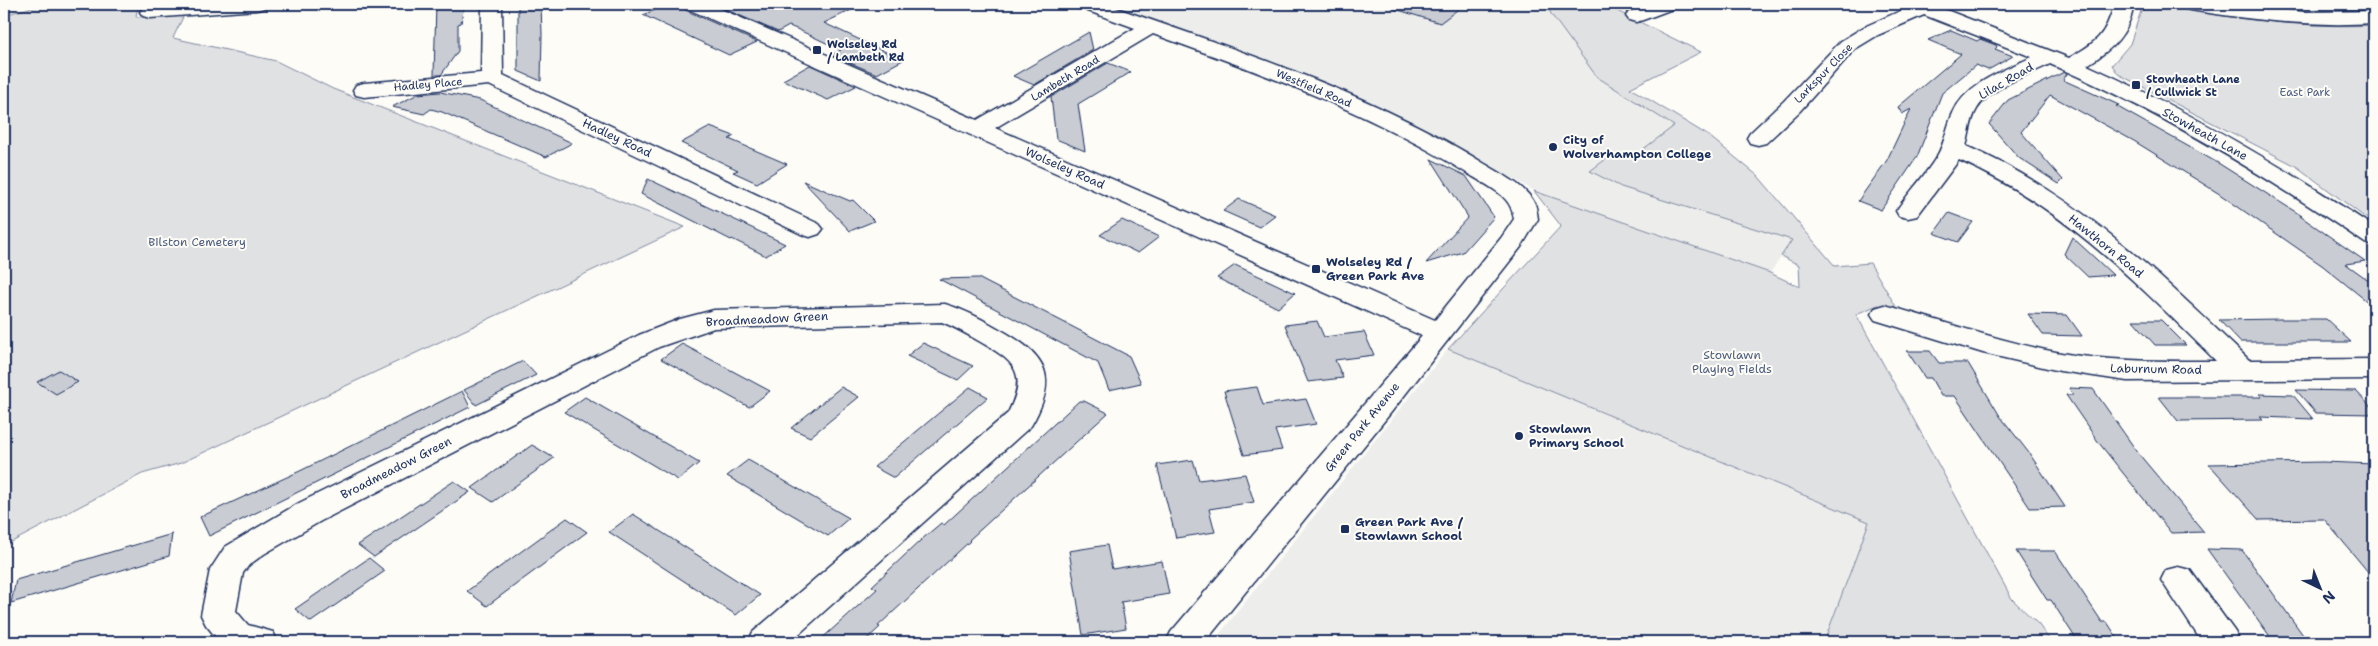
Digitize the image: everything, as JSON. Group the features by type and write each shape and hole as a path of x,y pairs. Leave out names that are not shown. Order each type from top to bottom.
{"street":[{"path":"150,12 173,7 257,4"},
{"path":"492,4 492,78"},
{"name":"Wolseley Road","path":"693,4 1438,332"},
{"name":"Westfield Road","path":"1087,4 1281,73 1335,96 1464,159 1504,186 1523,206"},
{"path":"1636,16 1668,4"},
{"path":"2070,66 2102,47 2115,34 2121,23 2124,4"},
{"path":"2190,4 2256,14 2357,18 2374,16"},
{"name":"Stowheath Lane","path":"1919,6 2070,66 2142,99 2209,135 2314,198 2374,238"},
{"name":"Larkspur Close","path":"1758,138 1792,106 1848,45 1919,6"},
{"name":"Lambeth Road","path":"978,129 1152,26"},
{"name":"Lilac Road","path":"1908,211 1926,190 1953,149 1964,111 1970,103 1994,84 2048,57"},
{"name":"Hadley Place","path":"364,90 492,78"},
{"name":"Hadley Road","path":"492,78 810,230"},
{"name":"Hawthorn Road","path":"1953,149 1998,167 2095,234 2140,272 2241,369"},
{"name":"Green Park Avenue","path":"1184,642 1379,408 1512,242 1526,218 1523,206"},
{"name":"Broadmeadow Green","path":"260,642 237,636 218,615 227,570 237,556 252,545 310,512 649,341 690,325 714,319 945,312 965,321 1015,350 1028,364 1032,394 1020,419 766,642"},
{"name":"Laburnum Road","path":"1885,314 1993,346 2060,362 2127,371 2374,369"},
{"path":"2178,580 2222,642"}],"shaded area":[{"name":"City of Wolverhampton College","path":"1104,4 1611,4 1607,6 1621,14 1597,77 1675,126 1634,157 1606,159 1591,171 1621,187 1793,240 1770,273 1534,191 1442,137 1306,77"},
{"path":"2247,4 2374,4 2374,6 2356,8 2276,7"},
{"name":"Stowlawn Primary School","path":"1448,349 1869,522 1824,642 1213,642"}],"green space":[{"name":"Bilston Cemetery","path":"44,4 157,4 150,9 137,10 136,17 184,15 173,38 276,61 333,89 685,227 181,463 142,474 4,546 4,15"},
{"name":"Stowlawn Playing Fields","path":"1547,4 1611,4 1607,6 1701,52 1630,88 1709,136 1758,176 1835,266 1870,263 1898,310 1878,305 1856,314 2012,599 2039,625 2051,642 1824,642 1869,522 1448,349 1561,226 1534,191 1770,273 1800,287 1799,265 1781,256 1792,240 1621,187 1590,171 1606,159 1634,156 1674,126 1597,77 1551,14"},
{"name":"East Park","path":"2154,4 2292,24 2374,25 2374,224 2296,166 2118,74 2112,65 2130,44 2141,11"}],"building":[{"path":"436,4 464,4 461,23 458,24 458,51 441,75 434,75"},
{"path":"541,4 541,81 518,71 518,6"},
{"path":"670,4 681,4 685,10 757,42 729,55 643,15"},
{"path":"713,4 864,4 824,23 903,60 877,74 831,55 841,50 799,30 789,26 778,32"},
{"path":"1393,4 1465,4 1440,23 1392,8"},
{"path":"1951,30 1977,41 1980,39 1996,45 1995,49 2013,56 1988,70 1976,65 1942,93 1917,157 1881,210 1858,201 1887,160 1911,109 1902,114 1898,107 1961,54 1928,40"},
{"path":"1089,32 1093,50 1034,85 1013,76"},
{"path":"1108,63 1131,72 1078,104 1085,151 1056,139 1051,97"},
{"path":"810,65 856,86 828,100 783,80"},
{"path":"2064,72 2067,74 2063,80 2119,105 2116,106 2218,163 2302,216 2300,216 2365,261 2346,264 2374,284 2374,307 2323,266 2218,193 2134,141 2050,95 2021,132 2063,180 2059,184 2019,158 1989,124 2008,100"},
{"path":"440,92 480,100 572,143 546,157 442,112 431,109 424,114 392,107 418,94"},
{"path":"710,127 734,136 729,139 787,164 757,183 733,172 738,170 681,143"},
{"path":"1431,159 1466,176 1494,217 1463,252 1426,263 1468,217"},
{"path":"648,179 785,244 766,256 731,240 641,194"},
{"path":"803,181 850,201 853,200 874,221 850,231"},
{"path":"1239,199 1275,215 1259,227 1223,211"},
{"path":"1949,213 1973,222 1958,242 1934,233"},
{"path":"1122,220 1159,237 1138,253 1100,235"},
{"path":"2072,237 2113,275 2088,277 2064,254"},
{"path":"1235,265 1295,293 1278,308 1217,278"},
{"path":"978,278 1129,356 1141,383 1109,390 1098,363 939,279"},
{"path":"2028,314 2067,315 2082,336 2043,335"},
{"path":"2326,319 2351,342 2240,342 2219,320"},
{"path":"2133,320 2161,320 2186,345 2155,345"},
{"path":"1317,321 1324,337 1364,332 1374,355 1335,360 1343,378 1308,382 1285,325"},
{"path":"923,343 973,366 958,380 907,356"},
{"path":"682,344 770,391 749,407 661,359"},
{"path":"1907,351 1930,351 1939,363 1968,363 2000,416 2029,453 2065,507 2030,508 1955,396 1941,396 1931,378 1925,378"},
{"path":"523,361 536,375 476,405 464,390"},
{"path":"59,370 78,382 56,394 37,382"},
{"path":"841,387 859,397 810,437 791,428"},
{"path":"970,387 988,397 894,478 874,467"},
{"path":"1257,387 1263,405 1306,399 1316,424 1275,430 1282,450 1244,455 1224,391"},
{"path":"2069,388 2093,389 2138,453 2204,532 2171,533 2099,443 2066,395 2073,395"},
{"path":"2296,390 2356,391 2374,410 2374,414 2316,413"},
{"path":"462,391 470,407 209,536 200,517 300,471"},
{"path":"2259,394 2293,395 2313,419 2260,417 2263,420 2178,421 2159,397 2262,397"},
{"path":"585,397 699,463 678,480 564,412"},
{"path":"1079,401 1084,401 1108,413 969,540 878,626 880,627 864,642 818,642 877,589 872,586 921,540 941,523 944,525"},
{"path":"532,445 554,458 493,502 472,488"},
{"path":"748,460 849,518 828,536 727,476"},
{"path":"1193,460 1199,480 1245,474 1254,502 1209,509 1215,532 1176,538 1157,465"},
{"path":"2323,462 2374,464 2374,579 2324,519 2259,520 2209,464"},
{"path":"454,481 470,492 374,557 358,545"},
{"path":"633,514 760,595 736,615 609,532"},
{"path":"567,518 587,532 487,606 467,591"},
{"path":"172,534 169,556 11,603 16,580"},
{"path":"1107,545 1112,569 1162,561 1169,594 1121,602 1126,628 1083,635 1069,551"},
{"path":"2207,549 2242,550 2308,642 2274,642"},
{"path":"2016,551 2055,551 2102,622 2107,622 2120,642 2078,642 2051,600 2047,600"},
{"path":"369,558 385,571 311,622 295,609"}],"place":[{"name":"Wolseley Rd / Lambeth Rd","path":"817,50"},
{"name":"Stowheath Lane / Cullwick St","path":"2136,85"},
{"name":"City of Wolverhampton College","path":"1553,147"},
{"name":"Wolseley Rd / Green Park Ave","path":"1316,269"},
{"name":"Stowlawn Primary School","path":"1519,436"},
{"name":"Green Park Ave / Stowlawn School","path":"1345,529"}]}
